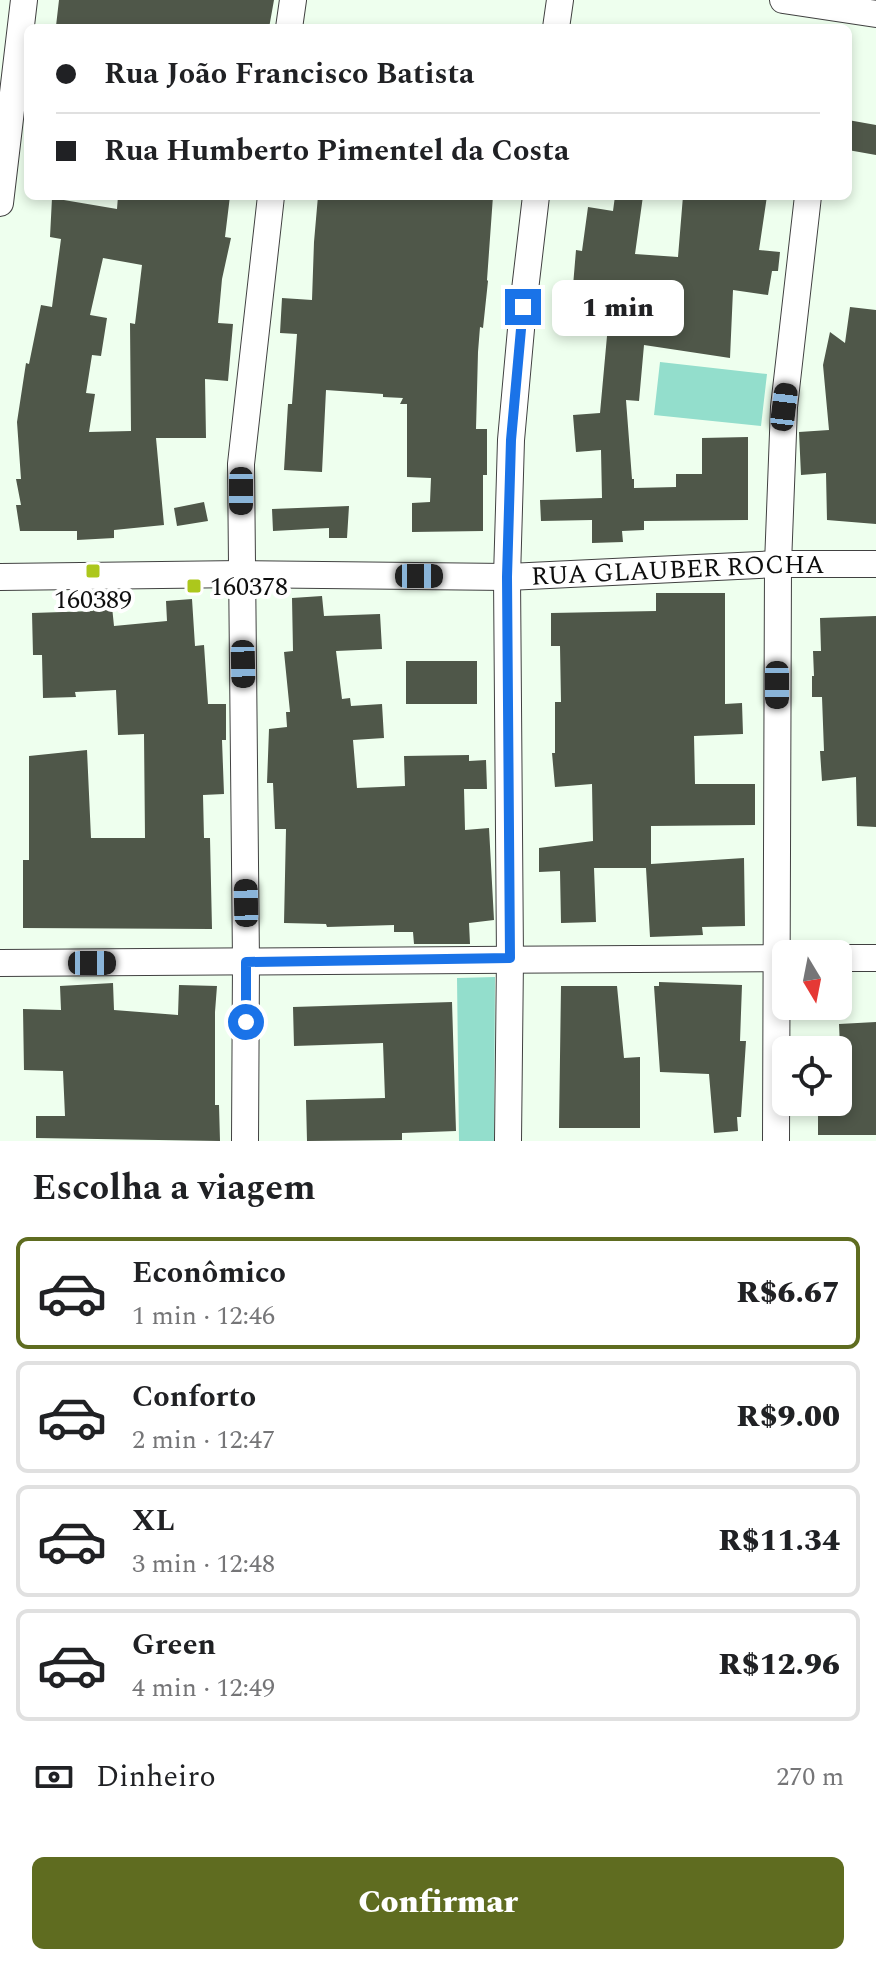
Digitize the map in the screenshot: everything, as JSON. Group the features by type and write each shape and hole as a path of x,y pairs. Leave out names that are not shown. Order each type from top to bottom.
{"street":[{"path":"0,203 24,0"},
{"path":"290,24 293,0"},
{"path":"557,24 560,0"},
{"path":"783,0 829,12 876,14"},
{"path":"245,1141 241,464 271,200"},
{"path":"508,1141 507,577 511,440 536,200"},
{"path":"781,940 778,564 784,407 808,200"},
{"name":"RUA GLAUBER ROCHA","path":"0,577 242,574 507,577 778,564 876,564"},
{"path":"0,963 772,958"},
{"path":"852,958 876,958"},
{"path":"776,1141 779,1020"}],"shaded area":[{"path":"660,362 767,374 761,426 654,415"},
{"path":"495,977 494,1141 459,1141 457,978"}],"building":[{"path":"59,0 274,0 270,24 56,24"},
{"path":"852,121 876,125 876,155 852,151"},
{"path":"52,200 117,209 118,200 230,200 225,237 231,238 222,279 218,323 233,324 228,381 205,379 206,438 156,438 164,525 114,530 114,538 77,540 77,531 20,531 16,505 21,505 16,479 21,479 17,422 26,363 29,364 41,305 52,307 61,239 50,237","holes":["103,258 142,265 135,324 130,323 131,431 89,432 95,394 86,393 92,355 101,356 107,318 90,315"]},
{"path":"318,200 493,200 488,281 478,352 476,429 487,429 483,531 412,532 412,503 430,502 431,478 407,477 407,404 400,404 403,398 326,390 322,472 284,470 297,334 280,333 282,298 312,300"},
{"path":"614,200 642,200 635,254 678,257 683,200 766,200 759,250 780,252 778,271 772,271 768,295 733,290 730,358 644,345 639,401 626,400 634,488 676,487 676,474 702,474 702,438 748,437 748,520 644,521 644,530 622,531 623,542 592,543 592,520 541,521 540,500 602,498 601,450 576,452 573,415 600,413 607,336 597,335 603,288 573,286 576,250 582,251 588,207 613,211"},
{"path":"850,307 876,310 876,524 827,520 826,473 801,475 799,432 829,430 823,365 830,332 845,343"},
{"path":"204,502 208,521 177,526 174,508"},
{"path":"349,506 347,538 329,538 329,528 273,531 272,509"},
{"path":"656,593 725,593 725,704 742,703 743,734 694,736 695,784 755,784 755,825 651,826 651,864 744,858 745,926 702,927 703,935 650,937 646,868 594,868 596,922 561,923 560,871 539,872 539,848 593,841 592,784 555,787 552,753 555,753 555,702 561,702 560,646 551,646 551,613 656,611"},
{"path":"322,596 324,616 380,614 382,649 336,651 342,699 350,698 351,706 382,704 384,738 353,740 357,788 405,786 404,756 469,755 469,761 486,760 487,789 464,789 465,830 489,828 494,920 469,923 470,944 414,944 413,932 394,932 394,925 327,927 326,924 284,923 286,829 275,829 273,783 267,783 269,729 287,727 286,712 290,712 284,652 293,651 292,598"},
{"path":"111,597 114,626 167,621 166,601 192,599 195,646 204,645 208,704 226,704 226,740 222,740 224,794 203,795 204,838 210,838 212,929 23,928 23,860 29,860 29,756 87,750 91,838 145,838 144,734 118,735 116,690 75,692 76,697 43,698 42,655 33,655 32,613 93,611 92,599"},
{"path":"876,616 876,827 857,826 856,777 822,781 822,697 812,697 812,676 813,651 821,651 820,618"},
{"path":"406,661 477,661 477,704 406,704"},
{"path":"659,982 742,985 740,1041 746,1041 738,1131 714,1133 709,1074 660,1072 654,986 659,986"},
{"path":"113,983 114,1010 178,1015 179,985 217,986 215,1105 219,1105 220,1141 36,1138 36,1116 65,1116 63,1071 24,1070 23,1009 61,1010 60,986"},
{"path":"561,986 617,986 624,1058 640,1057 640,1128 559,1128"},
{"path":"452,1002 456,1131 402,1133 402,1140 307,1141 306,1100 385,1098 383,1043 294,1046 293,1007"},
{"path":"876,1022 876,1135 818,1135 818,1116 852,1116 852,1036 840,1036 839,1024"}],"place":[{"name":"160389","path":"93,571"},
{"name":"160378","path":"194,586"}],"route":[{"path":"246,1022 246,962 510,958 507,577 511,440 523,307"}]}
